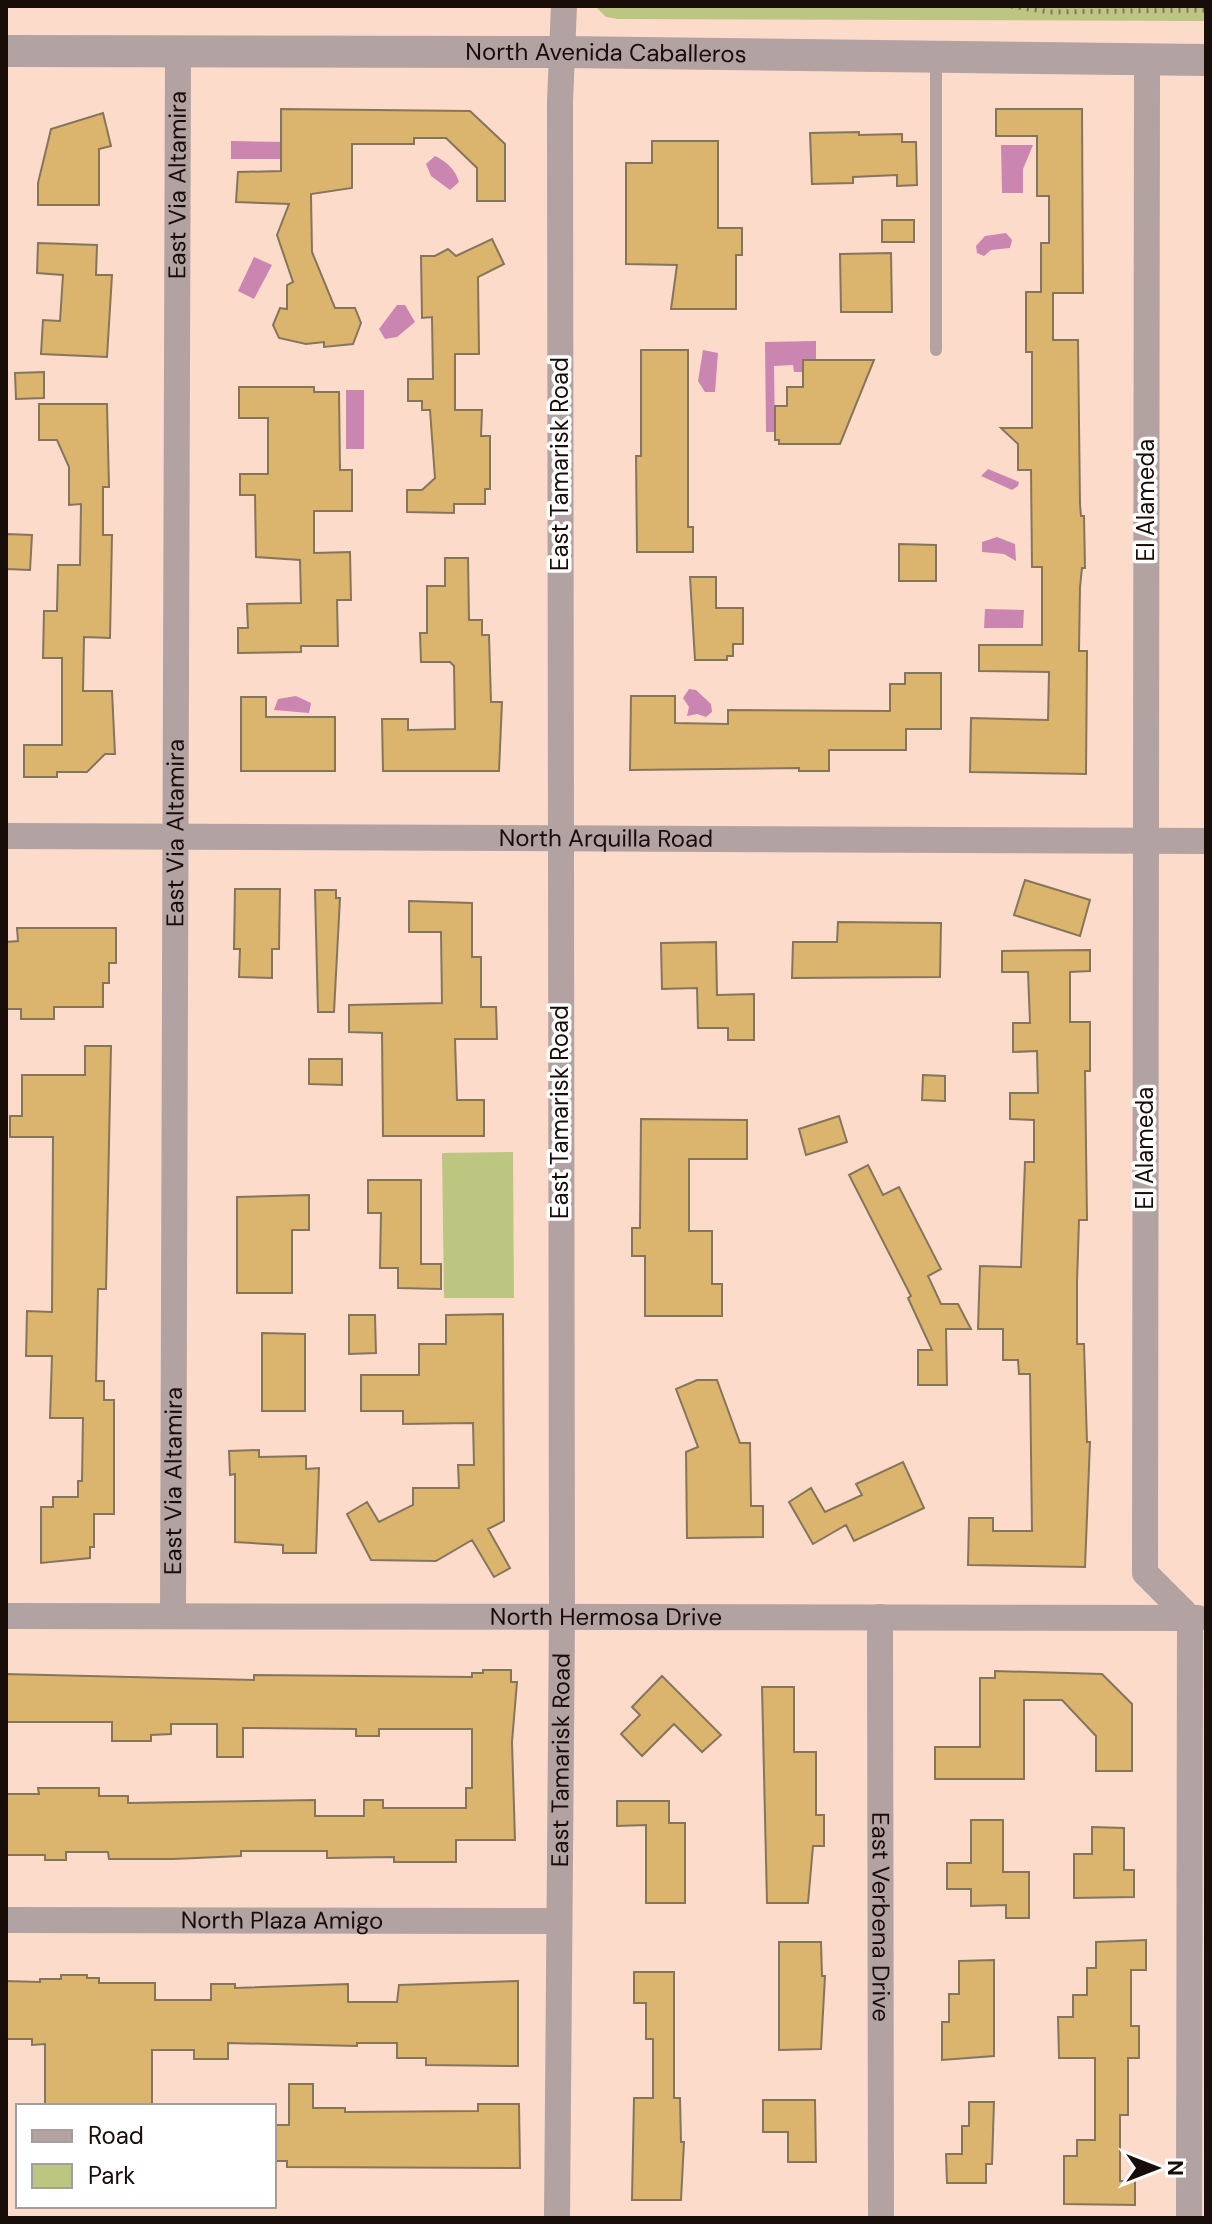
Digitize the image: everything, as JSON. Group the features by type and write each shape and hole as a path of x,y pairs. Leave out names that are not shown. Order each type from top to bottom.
{"street":[{"name":"East Tamarisk Road","path":"557,2218 562,1616 560,101 564,6"},
{"name":"North Avenida Caballeros","path":"6,51 563,52 1206,60"},
{"name":"East Via Altamira","path":"173,1615 178,52"},
{"name":"El Alameda","path":"1147,60 1145,1573 1198,1618"},
{"name":"North Arquilla Road","path":"6,836 1206,841"},
{"name":"North Hermosa Drive","path":"6,1616 1198,1618"},
{"name":"East Verbena Drive","path":"880,1617 881,2218"},
{"path":"1189,2218 1198,1618"},
{"name":"North Plaza Amigo","path":"6,1920 558,1921"}],"lane":[{"path":"936,57 936,350"}],"path":[{"path":"1011,6 1026,11 1050,12 1206,10"}],"green space":[{"path":"595,6 1206,6 1206,21 618,19 606,17"},
{"path":"513,1152 514,1298 444,1298 442,1153"}],"shaded area":[{"path":"231,141 289,142 289,159 231,159"},
{"path":"1001,145 1033,145 1023,169 1023,193 1002,193"},
{"path":"435,156 450,166 457,177 459,182 450,190 431,176 426,164"},
{"path":"1006,233 1012,240 1010,248 991,250 984,256 977,253 976,246 985,236"},
{"path":"254,257 272,265 254,299 238,291"},
{"path":"397,305 405,305 415,322 397,337 385,339 379,329"},
{"path":"816,341 816,360 803,360 803,372 794,372 793,365 774,366 775,432 766,432 765,342"},
{"path":"703,350 718,353 715,392 705,392 698,381"},
{"path":"346,390 364,390 364,449 346,449"},
{"path":"988,469 1019,482 1018,486 1012,490 981,476"},
{"path":"997,537 1015,544 1016,561 1004,554 982,552 982,542"},
{"path":"985,609 1024,610 1023,628 984,628"},
{"path":"689,689 696,690 711,704 712,712 706,717 697,714 687,716 689,707 683,698"},
{"path":"296,696 311,703 309,713 274,710 278,699"}],"building":[{"path":"281,109 470,111 505,144 505,201 477,201 477,168 446,138 414,138 414,144 352,144 352,188 311,194 312,252 335,308 355,308 361,323 353,344 324,347 324,342 306,344 279,338 273,325 280,308 287,309 287,285 293,282 277,235 289,204 236,202 238,172 281,171"},
{"path":"996,109 1082,109 1083,293 1053,293 1053,340 1078,340 1080,504 1081,516 1084,516 1085,568 1082,568 1080,587 1079,651 1087,651 1086,774 970,772 971,718 1048,720 1049,672 979,671 979,645 1042,645 1042,567 1032,567 1031,470 1018,470 1018,444 1001,428 1032,428 1032,352 1026,352 1026,292 1041,292 1041,243 1049,243 1049,196 1037,196 1037,136 996,136"},
{"path":"103,113 111,146 99,149 99,205 38,205 38,183 51,129"},
{"path":"859,132 859,135 902,134 902,142 916,142 917,185 897,186 897,175 853,177 853,183 812,184 810,133"},
{"path":"652,141 718,141 718,228 742,228 742,255 736,255 736,309 671,309 677,265 626,264 626,163 652,163"},
{"path":"882,220 914,220 914,242 882,242"},
{"path":"492,239 504,264 478,277 479,354 455,354 455,410 482,410 481,436 490,436 490,489 485,489 485,504 454,504 454,513 407,512 407,490 422,490 435,478 430,410 422,410 422,401 408,401 408,379 433,379 432,317 422,318 421,256 435,256 448,249 456,256"},
{"path":"38,243 97,245 96,275 112,275 107,357 41,354 43,320 60,321 63,275 37,273"},
{"path":"891,253 892,312 841,312 840,254"},
{"path":"641,350 688,350 688,527 693,527 693,552 637,552 636,456 641,456"},
{"path":"803,360 874,360 840,444 779,444 779,440 775,440 775,406 787,406 787,387 803,387"},
{"path":"44,372 44,398 16,399 15,373"},
{"path":"239,387 314,387 314,392 339,392 340,470 352,470 352,511 314,511 314,553 350,552 351,600 337,600 338,646 301,646 301,652 238,653 238,628 248,628 247,604 301,603 300,560 256,557 255,495 240,495 240,474 268,474 268,418 239,418"},
{"path":"39,404 107,404 109,487 103,487 103,535 112,535 110,638 84,637 83,691 112,691 115,754 105,754 87,772 57,772 57,777 24,777 24,745 62,745 62,658 43,658 44,611 57,611 58,565 80,565 81,504 69,505 69,467 57,440 39,440"},
{"path":"6,534 32,535 30,570 6,569"},
{"path":"899,544 936,545 936,581 899,581"},
{"path":"445,558 468,558 469,620 482,620 482,635 489,635 491,702 502,702 499,771 383,771 382,719 408,719 408,730 455,729 454,666 450,662 421,662 420,633 427,633 427,586 445,586"},
{"path":"690,577 716,577 716,608 743,608 743,644 733,644 733,656 727,656 727,660 695,660"},
{"path":"905,673 941,673 941,729 906,729 906,750 829,750 829,771 799,771 799,768 630,770 631,696 675,696 675,723 728,724 728,710 890,711 890,684 905,684"},
{"path":"241,697 266,697 266,717 335,717 335,771 241,771"},
{"path":"1025,880 1090,900 1080,936 1014,915"},
{"path":"235,889 280,889 279,949 272,949 272,978 239,977 240,949 234,949"},
{"path":"315,890 336,890 336,898 340,898 334,1012 318,1012"},
{"path":"409,901 472,903 472,957 481,957 481,1007 496,1007 497,1039 455,1039 457,1100 484,1100 484,1136 383,1136 382,1033 349,1032 349,1005 442,1003 441,932 409,932"},
{"path":"838,922 941,923 940,977 792,978 793,942 837,942"},
{"path":"17,928 116,928 116,963 109,963 109,983 103,983 103,1007 54,1007 54,1019 21,1019 21,1009 6,1009 6,942 18,941"},
{"path":"716,942 717,995 754,994 754,1040 728,1040 728,1028 698,1028 697,988 662,989 661,943"},
{"path":"1090,950 1090,971 1070,972 1070,1022 1090,1022 1090,1071 1085,1071 1087,1220 1079,1220 1077,1283 1077,1344 1084,1344 1087,1442 1090,1442 1085,1567 968,1565 969,1518 993,1518 993,1531 1032,1531 1030,1374 1019,1374 1018,1360 1003,1360 1003,1329 978,1329 980,1266 1021,1267 1025,1162 1034,1162 1034,1120 1010,1119 1010,1093 1038,1093 1037,1051 1013,1052 1013,1023 1030,1023 1028,972 1002,972 1002,951"},
{"path":"85,1046 111,1046 106,1289 98,1289 96,1381 104,1381 104,1400 114,1400 114,1514 94,1514 94,1547 90,1547 90,1558 41,1563 41,1507 53,1507 53,1497 78,1497 78,1481 82,1481 83,1418 50,1418 52,1356 26,1356 27,1311 52,1312 53,1137 10,1137 10,1116 22,1116 22,1075 85,1075"},
{"path":"309,1059 342,1059 342,1085 309,1084"},
{"path":"923,1075 945,1076 945,1101 922,1100"},
{"path":"839,1116 847,1142 806,1155 799,1129"},
{"path":"641,1119 747,1120 747,1159 689,1159 689,1231 712,1231 712,1284 722,1284 722,1316 645,1316 645,1256 632,1256 632,1228 640,1228"},
{"path":"868,1165 883,1195 899,1187 941,1269 928,1276 941,1304 958,1304 971,1329 946,1329 947,1385 918,1385 918,1350 932,1350 908,1298 911,1296 849,1175"},
{"path":"368,1180 421,1180 421,1264 441,1264 441,1289 398,1288 398,1268 380,1268 381,1213 368,1213"},
{"path":"309,1195 309,1230 292,1230 292,1293 237,1293 237,1197"},
{"path":"503,1314 504,1521 488,1529 510,1568 494,1577 472,1540 436,1561 371,1560 347,1514 367,1502 379,1522 413,1505 413,1488 459,1488 458,1465 474,1465 473,1423 403,1424 403,1411 361,1411 361,1375 419,1375 419,1344 446,1344 446,1315"},
{"path":"349,1315 375,1315 376,1353 349,1354"},
{"path":"262,1333 305,1334 305,1411 262,1411"},
{"path":"697,1380 717,1380 740,1443 750,1443 751,1506 763,1506 763,1537 687,1538 686,1452 698,1447 676,1389"},
{"path":"259,1450 259,1457 306,1456 306,1469 319,1468 316,1553 283,1553 283,1545 235,1542 235,1474 230,1475 229,1451"},
{"path":"903,1462 924,1508 854,1541 846,1525 813,1544 789,1502 811,1488 825,1512 862,1495 856,1484"},
{"path":"483,1670 511,1670 511,1682 517,1682 512,1742 515,1840 456,1840 456,1862 394,1862 394,1857 327,1858 327,1851 241,1851 241,1856 173,1859 109,1859 108,1852 66,1852 66,1860 45,1860 45,1855 6,1855 6,1794 39,1794 38,1788 99,1788 99,1796 128,1796 128,1803 315,1800 315,1816 364,1816 364,1800 383,1800 383,1808 466,1808 466,1788 472,1788 472,1729 379,1729 379,1736 356,1736 356,1729 243,1728 243,1757 217,1757 217,1724 171,1724 171,1734 151,1735 151,1741 112,1741 112,1722 6,1722 6,1674 254,1680 254,1675 472,1677 472,1673 483,1673"},
{"path":"995,1671 1102,1674 1132,1704 1132,1771 1096,1771 1096,1736 1062,1700 1024,1700 1024,1779 935,1779 935,1747 980,1747 980,1678 995,1678"},
{"path":"662,1676 721,1735 702,1752 674,1724 642,1756 621,1734 640,1715 632,1707"},
{"path":"762,1687 794,1687 794,1752 816,1752 816,1815 824,1815 824,1846 813,1846 808,1903 767,1903"},
{"path":"617,1801 669,1801 669,1823 685,1823 685,1903 646,1903 646,1825 617,1826"},
{"path":"971,1820 1003,1820 1003,1872 1029,1872 1029,1918 1006,1918 1006,1905 971,1906 971,1889 947,1889 947,1863 971,1863"},
{"path":"1092,1827 1124,1828 1124,1870 1134,1870 1134,1897 1074,1898 1074,1854 1092,1854"},
{"path":"1146,1940 1146,1970 1131,1970 1131,2026 1139,2026 1139,2058 1128,2058 1128,2115 1120,2115 1120,2181 1135,2181 1135,2205 1064,2204 1064,2156 1077,2156 1077,2140 1095,2140 1095,2058 1059,2058 1058,2017 1073,2017 1073,1995 1087,1995 1087,1968 1096,1968 1096,1942"},
{"path":"779,1942 821,1942 822,1976 825,1976 821,2049 779,2050"},
{"path":"994,1960 994,2056 942,2060 942,2022 949,2022 949,1994 959,1994 959,1961"},
{"path":"634,1972 674,1972 674,2098 680,2098 681,2142 684,2142 681,2200 632,2200 634,2098 653,2098 653,2039 646,2039 646,2003 634,2003"},
{"path":"61,1975 87,1975 87,1978 99,1978 99,1983 155,1983 155,2000 211,2000 211,1984 235,1984 235,1988 348,1984 348,2002 397,2002 399,1985 518,1981 518,2066 426,2065 426,2058 397,2058 397,2043 357,2043 357,2046 228,2043 228,2059 194,2059 194,2050 152,2050 152,2104 45,2104 45,2044 32,2045 32,2039 6,2039 6,1981 61,1979"},
{"path":"289,2084 313,2084 313,2108 345,2108 345,2112 478,2111 478,2104 519,2104 520,2168 287,2167 287,2161 276,2161 276,2125 289,2125"},
{"path":"763,2100 815,2100 816,2162 788,2162 788,2132 763,2132"},
{"path":"969,2102 994,2102 992,2164 986,2164 986,2183 947,2183 946,2154 962,2154 962,2126 969,2126"}]}
